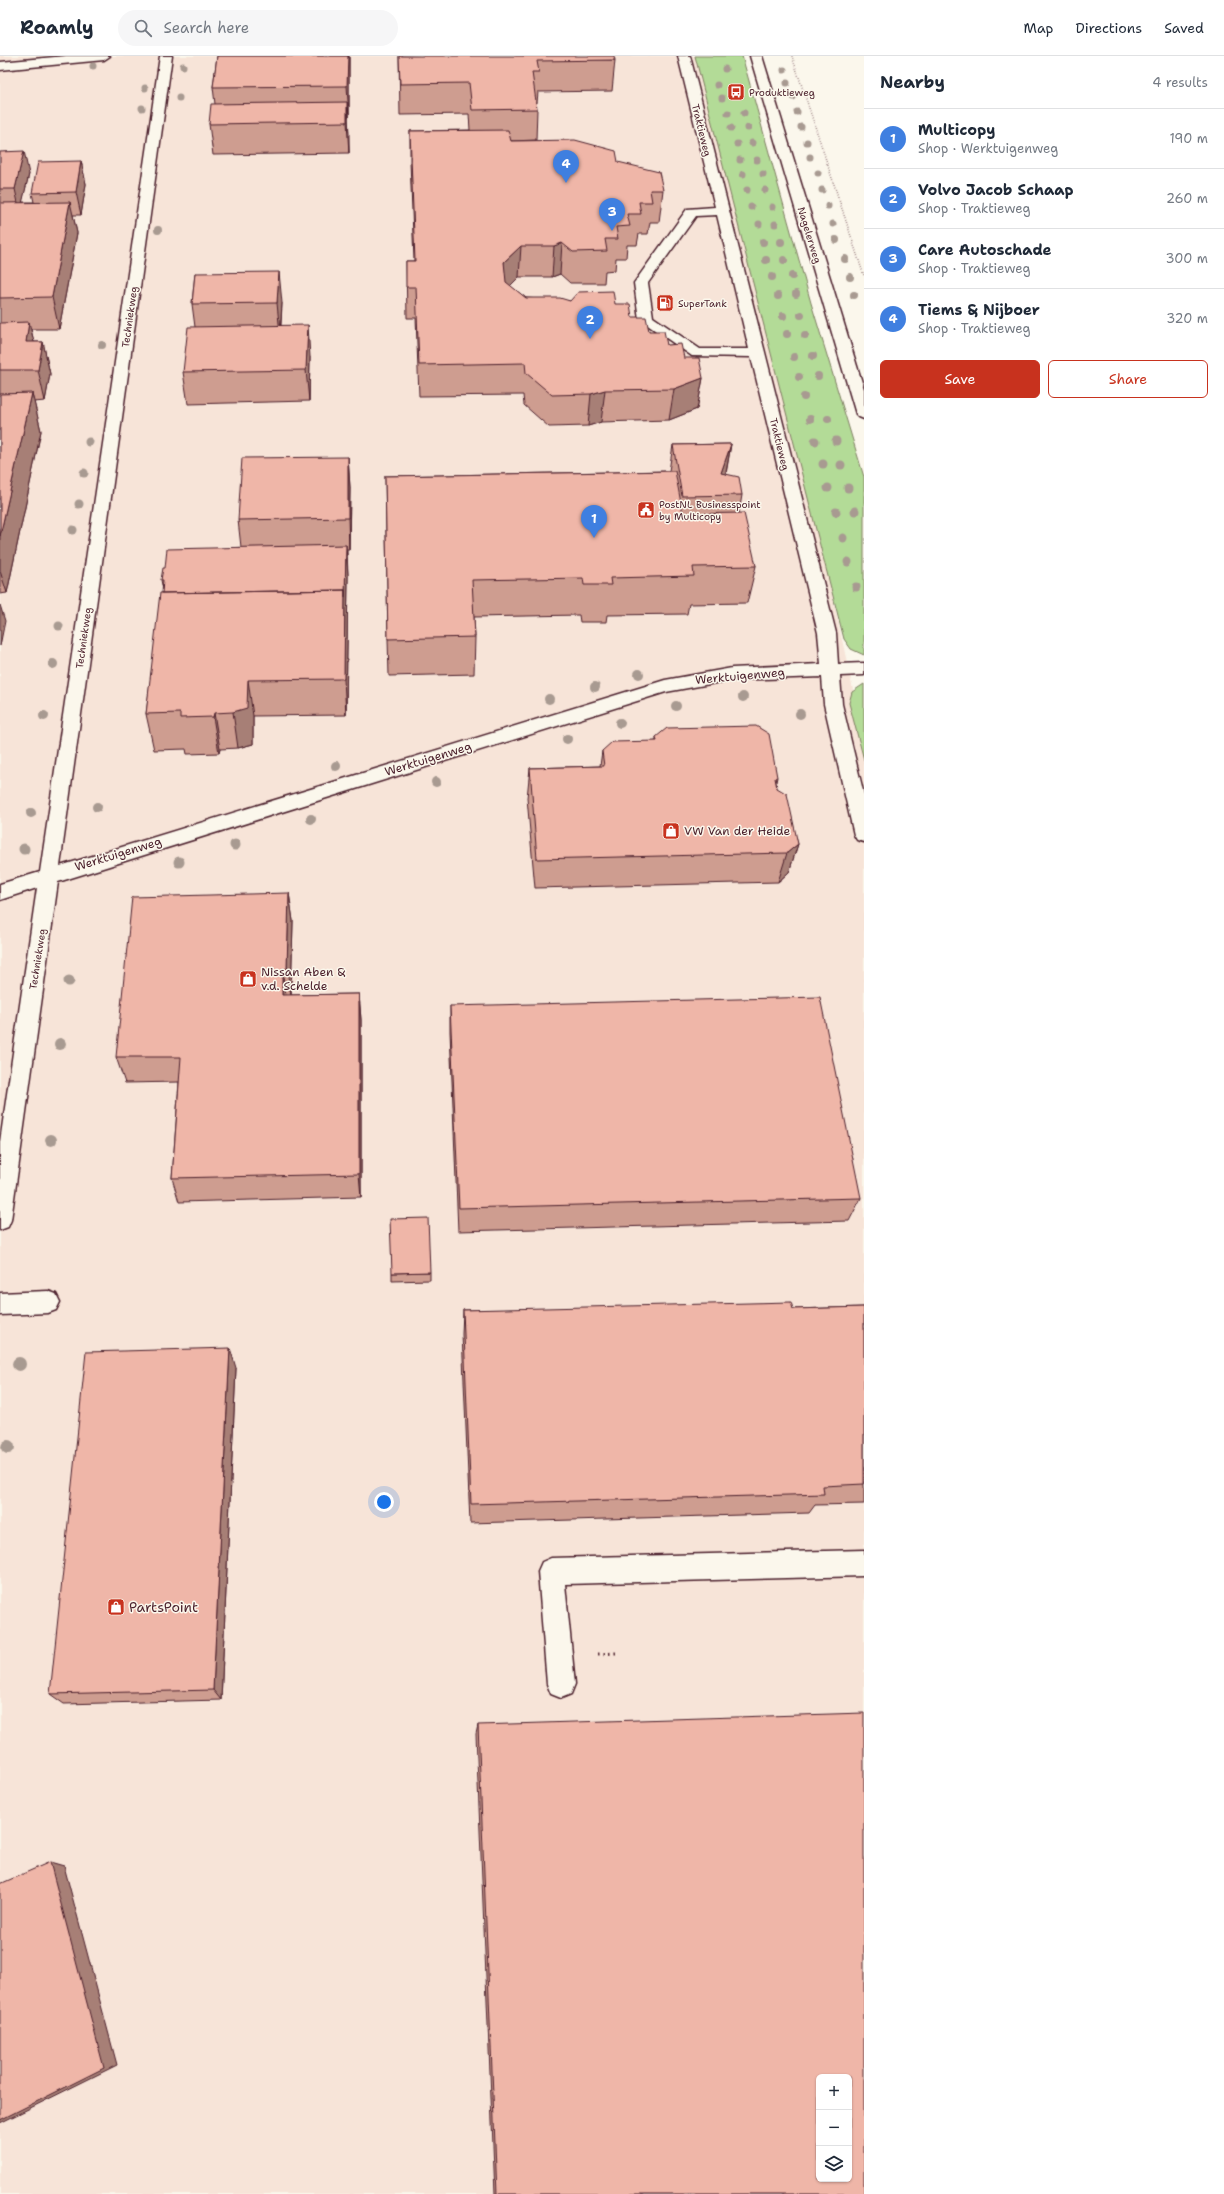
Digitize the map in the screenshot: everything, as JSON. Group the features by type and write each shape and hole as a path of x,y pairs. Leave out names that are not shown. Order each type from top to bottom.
{"street":[{"path":"0,66 104,56"},
{"name":"Techniekweg","path":"0,1220 166,56"},
{"name":"Traktieweg","path":"684,56 827,633 833,704 864,835"},
{"name":"Nagelerweg","path":"756,56 864,414"},
{"path":"722,212 692,212 641,283 646,319 697,353 757,352"},
{"name":"Werktuigenweg","path":"0,892 665,686 732,674 864,669"},
{"path":"0,1304 48,1302"},
{"path":"561,1684 551,1570 864,1563"}],"path":[{"path":"792,56 864,276"}],"shaded area":[{"path":"0,56 714,56 864,740 864,2194 0,2194"}],"green space":[{"path":"695,56 742,56 811,303 864,477 864,655 851,649 844,639"},
{"path":"864,684 864,760 849,703 852,692"}],"building":[{"path":"217,56 348,56 347,86 213,87"},
{"path":"399,56 614,56 615,60 537,61 539,72 532,72 537,109 472,110 469,83 400,84"},
{"path":"347,102 347,122 209,124 211,104"},
{"path":"508,130 511,141 575,140 616,151 618,162 659,172 663,190 650,190 652,202 639,202 641,214 627,214 630,226 616,227 618,239 605,239 607,251 573,252 562,243 554,246 521,246 504,262 506,282 526,298 560,298 570,301 578,292 613,291 615,304 630,304 632,317 646,317 649,331 664,331 667,345 681,344 684,358 699,358 703,378 674,389 605,390 591,394 552,395 526,373 525,363 419,365 416,287 406,287 406,261 415,261 410,131"},
{"path":"24,151 15,189 0,189 0,152"},
{"path":"81,161 76,192 32,193 38,162"},
{"path":"70,202 52,297 0,298 0,203"},
{"path":"279,272 277,303 192,304 195,273"},
{"path":"29,322 26,342 43,342 38,370 0,370 0,323"},
{"path":"308,325 306,370 183,372 188,327"},
{"path":"32,393 0,536 0,394"},
{"path":"731,444 721,473 739,477 742,495 682,496 673,445"},
{"path":"348,457 348,518 238,520 242,458"},
{"path":"675,471 683,514 744,513 756,566 693,567 694,576 610,578 611,585 584,585 583,578 472,580 475,637 388,639 385,476"},
{"path":"346,545 345,597 345,590 162,593 163,580 161,580 163,568 165,568 167,549"},
{"path":"345,590 344,679 248,680 247,708 233,712 214,713 213,717 180,718 180,713 146,714 160,593"},
{"path":"756,726 769,734 777,777 775,778 777,788 787,794 798,844 787,853 537,859 530,768 604,766 602,751 612,742 657,741 656,737 667,728"},
{"path":"289,893 287,969 282,969 282,995 359,994 359,1174 172,1178 181,1057 116,1057 132,897"},
{"path":"820,997 861,1198 459,1208 450,1006"},
{"path":"428,1218 430,1272 392,1273 390,1219"},
{"path":"791,1302 793,1309 864,1307 864,1484 823,1486 824,1494 471,1504 463,1310"},
{"path":"230,1348 213,1690 50,1694 86,1352"},
{"path":"864,1713 864,2194 497,2194 478,1725"},
{"path":"50,1862 104,2068 0,2120 0,1884"}],"place":[{"name":"Produktieweg","path":"736,92"},
{"name":"Tiems & Nijboer","path":"566,183"},
{"name":"Care Autoschade","path":"612,231"},
{"name":"SuperTank","path":"665,303"},
{"name":"Volvo Jacob Schaap","path":"590,339"},
{"name":"PostNL Businesspoint by Multicopy","path":"646,510"},
{"name":"Multicopy","path":"594,538"},
{"name":"VW Van der Heide","path":"671,831"},
{"name":"Nissan Aben & v.d. Schelde","path":"248,979"},
{"name":"PartsPoint","path":"116,1607"}]}
